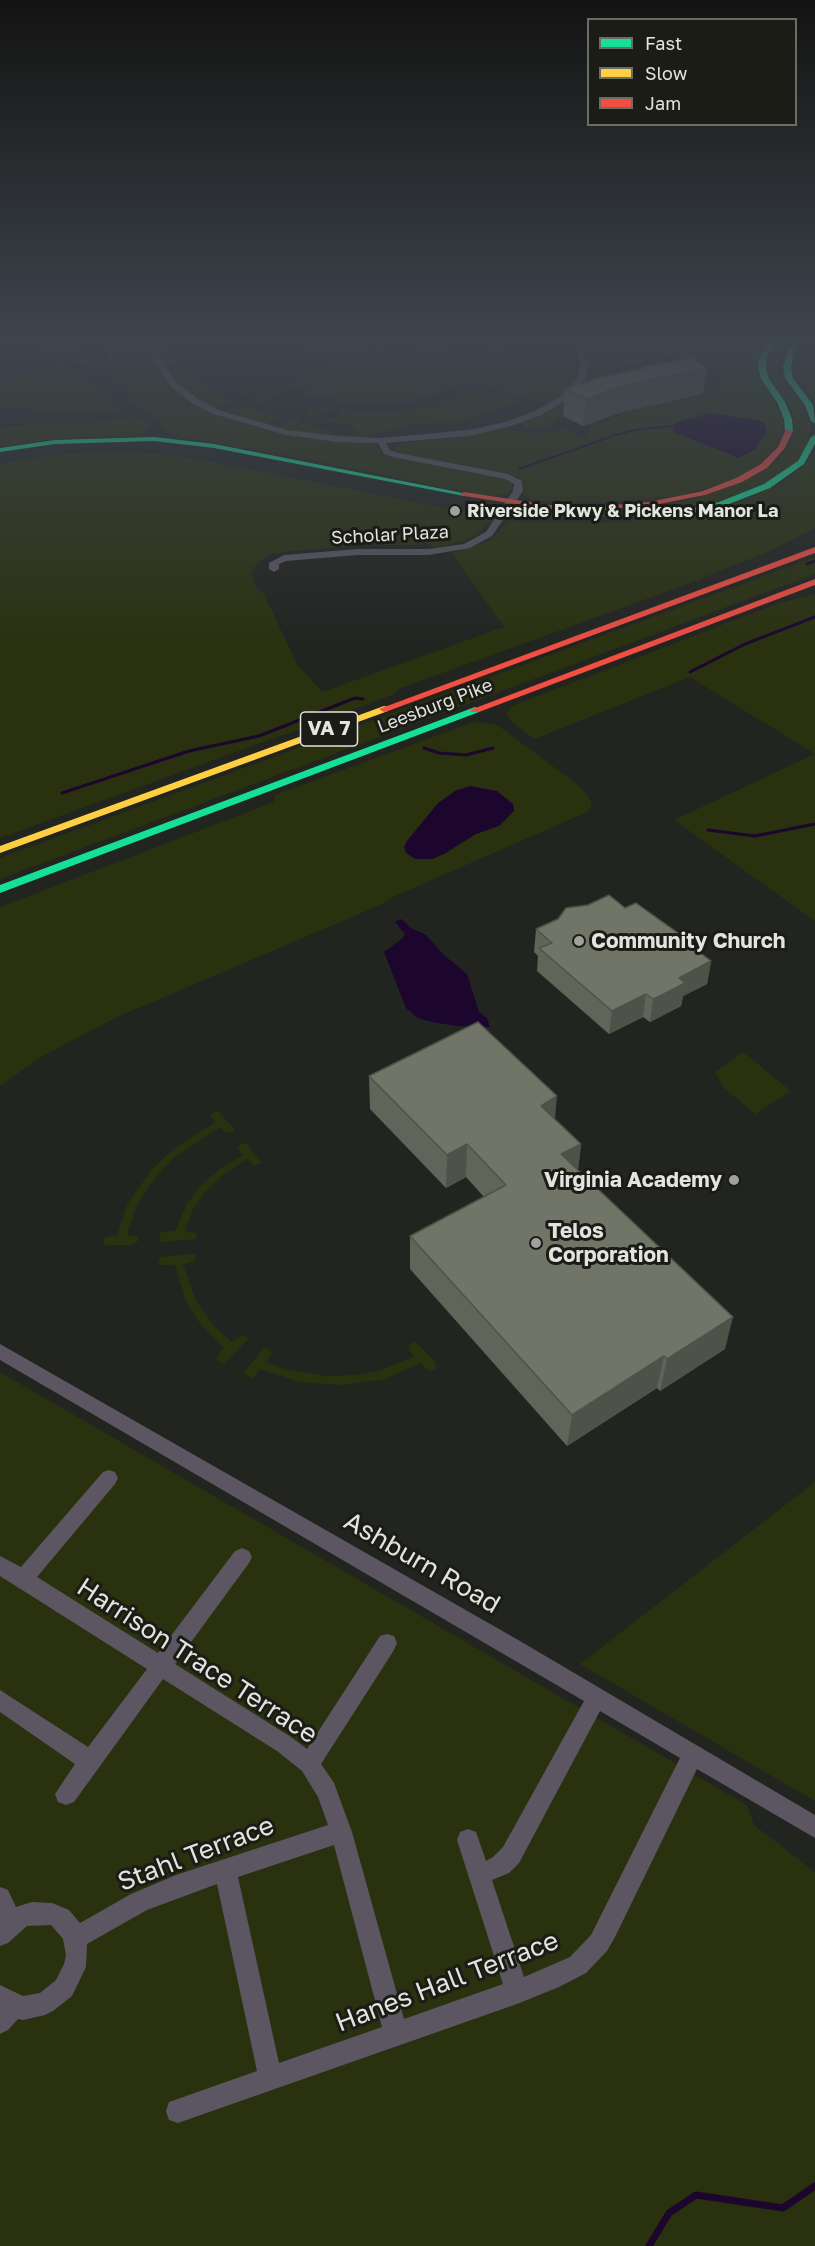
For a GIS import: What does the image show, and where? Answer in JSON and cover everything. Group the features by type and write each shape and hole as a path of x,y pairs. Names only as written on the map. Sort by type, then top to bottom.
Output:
{"main road":[{"path":"0,450 52,444"},
{"path":"190,444 512,503 580,508 649,504 705,493 751,474 772,460 784,444"},
{"path":"486,512 524,518 624,519 669,515 721,504 752,493 786,474 801,462 812,444"},
{"path":"0,462 78,450 164,451 222,460 466,509"},
{"name":"Leesburg Pike","path":"0,850 658,607 811,544"},
{"name":"Leesburg Pike","path":"0,889 815,582"},
{"path":"742,610 815,587"}],"street":[{"path":"383,444 387,452 396,455 512,478 520,487 512,503"},
{"name":"Scholar Plaza","path":"274,569 274,563 285,558 366,552 429,552 459,548 484,538 512,503"},
{"name":"Ashburn Road","path":"0,1351 151,1436 815,1827"},
{"path":"23,1580 109,1478"},
{"path":"66,1794 242,1557"},
{"name":"Harrison Trace Terrace","path":"0,1564 284,1744 309,1764 326,1791 341,1832 396,2034"},
{"path":"309,1764 387,1643"},
{"path":"479,1875 501,1865 512,1855 597,1697"},
{"path":"0,1700 91,1762"},
{"name":"Hanes Hall Terrace","path":"178,2110 517,1992 565,1973 578,1965 599,1943 693,1754"},
{"name":"Stahl Terrace","path":"76,1938 139,1902 225,1869 341,1832"},
{"path":"468,1840 517,1992"},
{"path":"225,1869 270,2078"},
{"path":"0,1898 6,1928 32,1913 52,1914 68,1925 76,1938 77,1955 75,1967 64,1988 55,1997 34,2007 4,2008"}],"green space":[{"path":"223,444 370,444 376,446 382,454 504,478 512,483 513,488 508,494 488,497"},
{"path":"778,444 758,465 736,478 705,489 678,496 606,502 531,500 523,494 524,483 517,477 403,454 393,449 396,445"},
{"path":"808,444 795,463 766,483 725,499 661,513 590,518 523,513 530,510 590,513 639,510 698,498 759,474 781,457 790,445"},
{"path":"88,452 134,452 192,458 491,517 492,522 488,523 476,536 436,548 425,543 408,546 370,544 293,551 269,555 258,562 251,572 255,586 264,594 297,664 322,692 504,627 452,553 489,541 508,521 605,523 662,519 699,513 734,504 779,484 803,467 815,452 815,528 768,552 685,585 398,689 395,694 0,838 0,464 38,457"},
{"path":"815,557 815,574 0,879 0,858"},
{"path":"815,594 815,754 690,677 534,739 512,722 507,715 511,707 517,704 779,603"},
{"path":"474,722 500,727 578,785 588,796 592,806 587,812 393,897 380,905 115,1018 41,1057 0,1086 0,907 274,802 275,795"},
{"path":"815,754 815,921 674,820"},
{"path":"743,1052 791,1091 755,1114 723,1087 715,1072"},
{"path":"214,1111 219,1112 235,1130 234,1132 226,1133 220,1127 172,1159 150,1184 136,1207 127,1235 137,1236 139,1239 137,1242 133,1245 105,1245 103,1240 106,1237 117,1235 128,1203 153,1168 176,1147 216,1122 210,1116"},
{"path":"242,1143 247,1144 262,1163 255,1166 247,1159 223,1175 207,1190 193,1209 185,1231 197,1233 196,1239 159,1241 161,1232 175,1231 186,1205 202,1184 220,1169 243,1155 237,1147"},
{"path":"196,1255 195,1261 183,1264 196,1301 215,1327 232,1342 242,1335 249,1338 224,1364 216,1359 224,1348 201,1325 186,1302 175,1265 159,1265 158,1260 161,1257"},
{"path":"415,1341 436,1363 436,1369 429,1371 420,1363 385,1379 341,1385 300,1382 260,1369 252,1379 243,1373 264,1348 267,1348 272,1352 266,1362 289,1370 326,1376 358,1375 379,1371 414,1357 408,1346"},
{"path":"0,1372 747,1805 754,1825 815,1872 815,2246 0,2246"},
{"path":"815,1482 815,1801 580,1664"}],"shaded area":[{"path":"703,444 759,444 755,449 739,458"},
{"path":"470,786 497,791 513,804 514,811 499,826 476,834 432,859 415,859 406,853 404,847 407,841 438,803 455,791"},
{"path":"401,919 411,928 426,935 445,956 467,974 479,1012 487,1018 490,1027 456,1026 432,1022 418,1018 406,1008 384,952 403,938 405,934 395,922"}],"building":[{"path":"609,895 625,908 636,903 678,933 676,934 711,961 679,978 685,983 660,996 653,999 646,994 612,1011 539,948 552,943 536,929 558,919 566,908 588,905"},
{"name":"Telos Corporation","path":"478,1022 557,1096 541,1106 581,1144 561,1154 733,1317 667,1359 664,1356 572,1415 410,1236 506,1185 467,1144 447,1155 369,1076"}],"waterway":[{"path":"519,469 591,444"},
{"path":"807,564 815,561"},
{"path":"690,672 745,644 815,617"},
{"path":"62,793 189,751 259,736 355,698 363,699"},
{"path":"424,748 439,753 466,755 493,748"},
{"path":"708,830 755,836 815,824"},
{"path":"649,2246 669,2213 696,2195 783,2208 815,2186"}],"traffic: fast":[{"path":"0,450 43,444"},
{"path":"195,444 464,494"},
{"path":"671,515 721,504 767,486 801,462 811,444"},
{"path":"0,889 475,710"}],"traffic: slow":[{"path":"0,850 384,709"}],"traffic: jam":[{"path":"464,494 549,507 601,508 649,504 705,493 739,480 764,466 783,444"},
{"path":"384,709 815,550"},
{"path":"475,710 815,582"}],"place":[{"name":"Riverside Pkwy & Pickens Manor La","path":"455,511"},
{"name":"Community Church","path":"579,941"},
{"name":"Virginia Academy","path":"734,1180"},
{"name":"Telos Corporation","path":"536,1243"}]}
